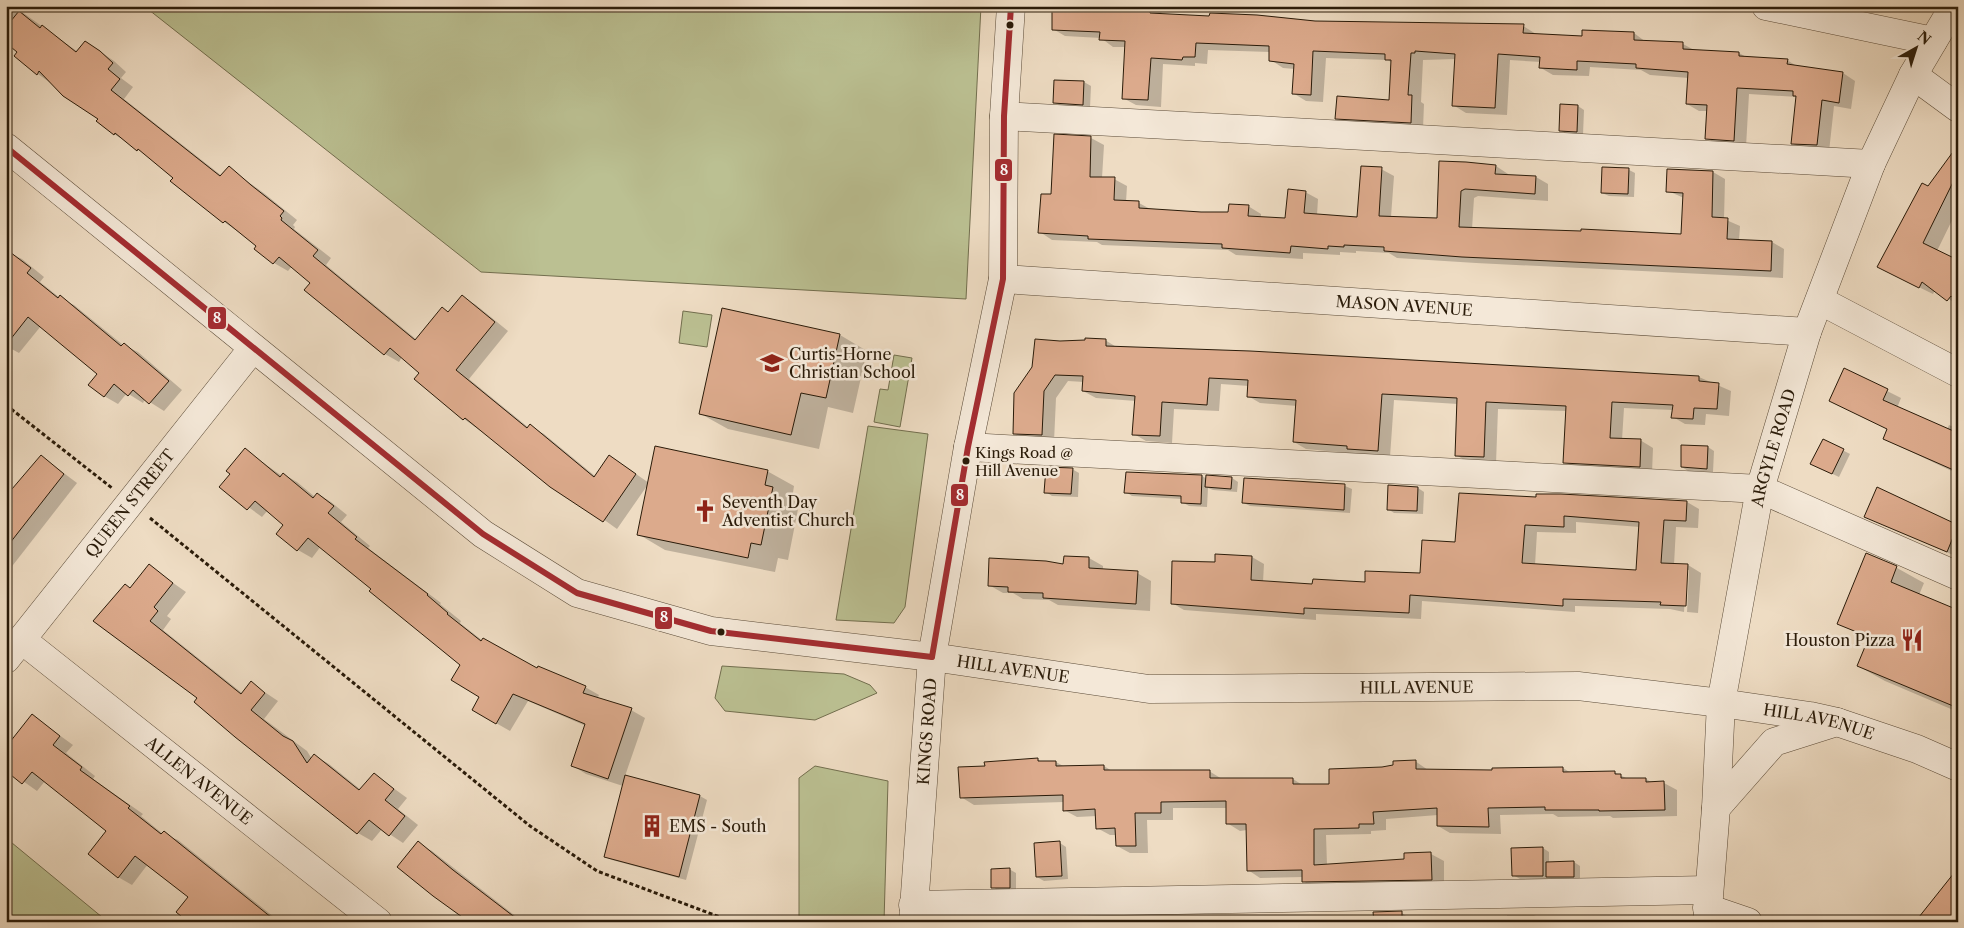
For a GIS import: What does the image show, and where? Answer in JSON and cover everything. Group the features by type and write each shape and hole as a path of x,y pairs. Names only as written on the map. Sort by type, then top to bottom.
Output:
{"street":[{"name":"KINGS ROAD","path":"913,913 932,657 968,447 1003,279 1004,116 1011,6"},
{"path":"1766,6 1932,41"},
{"name":"ARGYLE ROAD","path":"1707,907 1716,808 1721,703 1760,489 1807,332 1871,164 1913,75 1954,6"},
{"path":"1913,75 1958,108"},
{"path":"1004,116 1871,164"},
{"name":"HILL AVENUE","path":"6,147 483,534 577,593 711,631 932,657 1149,689 1578,686 1721,703 1810,716 1837,722 1918,749 1958,767"},
{"name":"MASON AVENUE","path":"1003,279 1807,332"},
{"path":"1820,301 1958,373"},
{"name":"QUEEN STREET","path":"14,649 253,348"},
{"path":"968,447 1760,489 1958,576"},
{"name":"ALLEN AVENUE","path":"14,649 378,922"},
{"path":"1716,808 1774,742 1837,722"},
{"path":"913,913 1707,907 1748,922"}],"path":[{"path":"6,405 130,502 530,826 597,871 733,922"},
{"path":"6,918 11,922"}],"green space":[{"path":"144,6 981,6 966,299 481,272"},
{"path":"683,311 712,315 707,347 679,343"},
{"path":"894,355 912,358 900,427 874,422 880,389 888,390"},
{"path":"868,426 928,434 905,607 894,623 836,620"},
{"path":"722,666 844,674 870,685 877,693 815,720 725,711 715,698"},
{"path":"815,766 888,781 884,922 801,922 799,918 799,778"},
{"path":"6,838 108,922 6,922"}],"building":[{"path":"1052,6 1150,6 1150,13 1209,16 1210,13 1257,15 1315,21 1524,24 1523,33 1582,36 1582,30 1634,32 1634,40 1683,42 1683,49 1739,52 1739,56 1788,59 1787,64 1843,72 1839,103 1822,100 1817,145 1791,144 1796,96 1793,96 1793,91 1737,88 1734,141 1705,139 1707,105 1686,104 1688,72 1636,68 1636,64 1577,61 1577,70 1539,68 1540,57 1498,54 1495,108 1452,106 1455,54 1415,51 1415,53 1411,53 1408,95 1412,95 1411,123 1335,119 1337,96 1389,100 1391,60 1385,60 1385,54 1313,51 1311,95 1292,94 1294,64 1269,61 1269,46 1196,43 1195,57 1183,57 1182,60 1151,58 1148,100 1122,99 1125,41 1099,40 1100,32 1052,30"},
{"path":"19,11 40,28 42,25 76,52 85,41 100,51 113,63 108,69 120,79 111,90 220,176 229,166 284,211 280,216 281,220 318,250 313,256 415,340 442,307 448,312 462,295 495,322 456,370 527,428 530,424 594,477 609,455 636,474 603,522 550,487 465,418 463,420 414,379 419,373 390,348 384,355 304,290 310,283 279,257 273,264 254,249 256,246 225,221 223,223 170,181 173,178 138,149 137,151 115,133 114,135 96,121 98,119 63,96 39,71 37,75 14,56 17,52 6,43 6,27"},
{"path":"1054,80 1084,81 1083,105 1053,103"},
{"path":"1560,104 1578,105 1577,132 1559,131"},
{"path":"1054,134 1091,136 1090,177 1115,177 1114,200 1139,201 1139,208 1201,212 1228,212 1229,204 1249,205 1248,216 1285,218 1288,189 1306,191 1304,213 1357,217 1361,166 1382,167 1379,216 1437,218 1439,161 1466,162 1496,165 1495,174 1536,176 1535,194 1465,189 1461,191 1459,227 1581,231 1581,229 1681,234 1683,193 1666,192 1667,169 1713,171 1712,217 1728,218 1727,239 1772,241 1771,271 1462,257 1384,251 1384,247 1344,245 1344,247 1328,246 1328,249 1291,246 1290,253 1222,248 1222,244 1088,239 1088,236 1038,233 1041,194 1051,194"},
{"path":"1958,145 1958,172 1923,243 1958,260 1958,302 1951,296 1947,301 1922,282 1919,288 1877,267 1922,183 1928,186"},
{"path":"1602,167 1629,168 1628,194 1601,193"},
{"path":"6,249 31,268 27,273 58,298 60,295 121,346 124,343 169,381 149,404 133,390 128,396 114,384 104,397 88,385 97,374 28,317 6,345"},
{"name":"Curtis-Horne Christian School","path":"722,308 840,334 826,398 801,393 791,435 699,414"},
{"path":"1085,338 1106,339 1106,346 1250,351 1699,376 1699,381 1719,383 1717,409 1694,408 1693,419 1671,418 1673,405 1612,402 1610,438 1641,439 1640,467 1563,463 1566,406 1486,402 1484,457 1455,456 1457,398 1382,394 1378,451 1347,449 1347,446 1293,442 1296,400 1247,397 1248,380 1209,378 1207,405 1162,402 1160,436 1132,435 1135,396 1082,391 1083,376 1055,375 1044,391 1042,435 1013,434 1014,393 1032,367 1035,339 1060,341 1085,340"},
{"path":"1844,368 1888,389 1883,400 1958,433 1958,472 1883,439 1887,429 1829,401"},
{"path":"1823,439 1844,449 1832,474 1810,464"},
{"path":"1681,445 1708,446 1707,469 1681,467"},
{"name":"Seventh Day Adventist Church","path":"655,446 768,470 765,485 773,487 761,545 751,543 748,558 637,535"},
{"path":"245,448 280,477 283,473 313,498 317,493 334,506 328,513 357,537 355,539 428,594 447,614 481,641 483,638 537,668 538,666 586,686 583,693 632,708 608,779 571,766 585,724 513,694 496,724 472,710 479,697 451,680 460,665 369,591 371,589 308,538 297,551 276,534 283,525 255,501 247,510 219,487 230,474 226,471"},
{"path":"41,455 64,474 6,548 6,496"},
{"path":"1046,467 1073,468 1071,494 1044,493"},
{"path":"1126,472 1202,475 1201,504 1181,503 1181,496 1124,493"},
{"path":"1206,475 1232,477 1231,489 1205,487"},
{"path":"1244,478 1345,484 1344,510 1242,503"},
{"path":"1388,485 1418,487 1417,511 1387,510"},
{"path":"1877,487 1958,525 1947,552 1864,517"},
{"path":"1459,493 1536,497 1536,494 1561,494 1687,501 1686,521 1664,520 1661,563 1688,564 1686,606 1660,605 1661,602 1563,599 1563,606 1410,595 1409,613 1304,608 1304,614 1171,604 1172,561 1215,562 1215,554 1252,556 1251,580 1312,584 1313,579 1365,582 1365,571 1420,573 1422,540 1455,542","holes":["1564,516 1639,522 1636,570 1522,563 1525,525 1564,527"]},
{"path":"1866,553 1897,566 1891,582 1958,610 1958,708 1857,666 1869,637 1837,624"},
{"path":"1064,556 1089,557 1089,568 1138,571 1136,604 1043,598 1043,593 1008,592 1008,587 988,586 989,558 1046,561 1063,564"},
{"path":"149,564 173,583 154,607 158,611 150,621 241,694 251,681 265,693 251,710 283,736 293,741 307,763 314,754 359,790 374,773 394,789 385,800 405,816 389,836 369,820 357,834 235,737 194,702 197,698 93,621 125,584 130,588"},
{"path":"32,714 60,736 53,745 82,767 80,770 130,806 128,808 161,834 164,831 277,922 188,922 176,912 188,897 135,856 118,878 88,854 106,831 32,772 22,784 6,771 6,747"},
{"path":"1038,758 1038,761 1056,761 1056,766 1104,765 1104,770 1210,770 1210,778 1293,778 1293,784 1329,784 1329,769 1382,767 1393,765 1393,761 1416,760 1416,769 1492,770 1492,768 1563,767 1563,772 1615,771 1615,774 1621,774 1621,778 1646,778 1646,782 1664,781 1665,810 1599,811 1545,810 1545,807 1488,808 1489,827 1437,826 1437,808 1373,812 1374,824 1359,824 1359,828 1314,829 1314,865 1404,859 1404,853 1431,852 1432,880 1302,882 1302,870 1247,871 1246,824 1226,824 1226,801 1161,802 1161,813 1135,813 1136,846 1116,846 1115,828 1096,829 1095,809 1063,811 1063,795 960,798 958,767 985,766 984,762"},
{"name":"EMS - South","path":"625,775 700,795 679,877 604,857"},
{"path":"418,841 521,922 469,922 433,896 397,867"},
{"path":"1060,841 1062,876 1036,877 1034,843"},
{"path":"1543,847 1543,876 1512,876 1511,848"},
{"path":"1574,861 1574,877 1546,877 1546,862"},
{"path":"1010,868 1010,888 991,888 991,869"},
{"path":"1958,868 1958,922 1915,922"},
{"path":"1402,911 1402,922 1374,922 1373,912"}],"transit line":[{"name":"8","path":"932,657 968,447 1003,279 1004,116 1011,6"},
{"name":"8","path":"6,147 483,534 577,593 711,631 932,657"}],"place":[{"name":"Curtis-Horne Christian School","path":"772,363"},
{"name":"Kings Road @ Hill Avenue","path":"966,461"},
{"name":"Seventh Day Adventist Church","path":"705,511"},
{"name":"Houston Pizza","path":"1912,640"},
{"name":"EMS - South","path":"652,826"}]}
